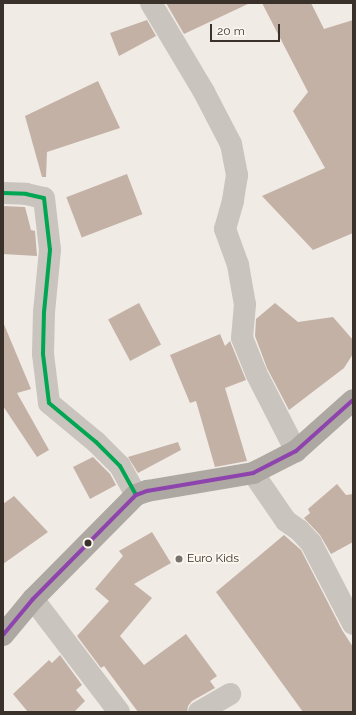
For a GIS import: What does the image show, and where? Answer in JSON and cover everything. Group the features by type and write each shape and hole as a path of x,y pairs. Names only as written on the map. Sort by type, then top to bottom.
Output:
{"main road":[{"path":"3,635 33,598 136,495 147,491 253,473 296,451 353,400"}],"street":[{"path":"151,3 204,92 231,144 237,175 233,201 225,229 238,265 246,304 242,338 256,372 296,451"},
{"path":"3,193 26,194 44,198 50,250 44,312 43,354 49,403 96,442 120,466 136,495"},
{"path":"253,473 286,521 299,530 311,543 353,624"},
{"path":"33,598 119,712"},
{"path":"199,712 230,694"}],"building":[{"path":"166,3 250,3 184,34"},
{"path":"262,3 311,3 324,29 353,20 353,233 313,250 262,196 325,168 293,111 308,92"},
{"path":"147,20 156,36 119,56 110,33"},
{"path":"98,81 120,128 47,152 46,177 42,177 25,116"},
{"path":"127,174 142,214 82,237 66,197"},
{"path":"3,206 25,207 31,230 35,231 37,256 3,254"},
{"path":"139,303 161,344 130,361 108,319"},
{"path":"275,303 298,322 333,317 353,340 353,354 344,368 289,410 267,368 255,336 256,319"},
{"path":"3,322 31,389 17,393 49,450 37,457 3,406"},
{"path":"220,334 225,346 230,341 246,380 225,388 247,461 215,467 196,401 190,403 170,355"},
{"path":"178,442 181,450 138,473 128,457"},
{"path":"93,457 110,474 116,485 90,499 73,467"},
{"path":"337,484 346,495 353,494 353,542 331,554 320,535 304,518 310,513 308,509"},
{"path":"14,496 48,532 3,564 3,504"},
{"path":"152,532 171,563 134,584 152,598 120,636 144,665 186,634 217,676 210,681 215,688 192,701 188,706 187,712 138,712 104,666 101,668 77,636 109,601 95,589 123,556 119,551"},
{"path":"284,535 301,550 342,630 353,647 353,712 303,712 216,592"},
{"path":"60,655 82,685 76,690 85,701 74,712 28,712 13,694 49,660 52,663"}],"transit line":[{"path":"3,193 26,194 44,198 50,250 44,312 43,354 49,403 96,442 120,466 136,495"},
{"path":"3,635 33,599 136,495 147,491 253,473 296,451 353,400"}],"place":[{"name":"Euro Kids","path":"179,559"}]}
